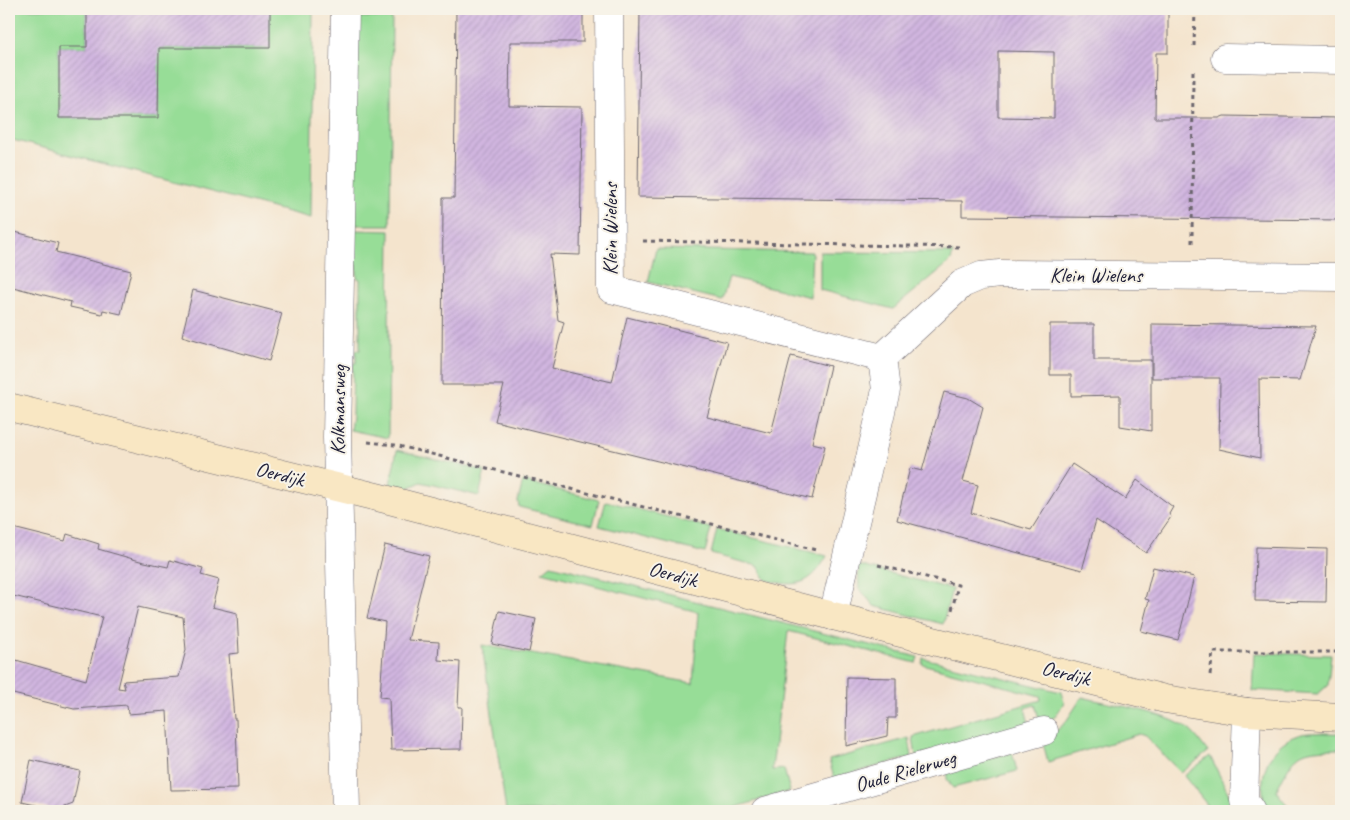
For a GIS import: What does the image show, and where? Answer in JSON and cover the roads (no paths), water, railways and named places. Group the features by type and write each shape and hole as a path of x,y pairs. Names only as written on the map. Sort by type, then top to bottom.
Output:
{"street":[{"name":"Kolkmansweg","path":"345,9 338,488 346,811"},
{"name":"Klein Wielens","path":"609,9 611,288 882,358 962,284 981,276 1341,277"},
{"path":"1225,58 1341,60"},
{"path":"833,616 886,390 882,358"},
{"name":"Oerdijk","path":"9,406 1165,699 1247,712 1341,717"},
{"path":"1247,712 1244,801 1251,811"},
{"name":"Oude Rielerweg","path":"766,811 1044,731"}]}
